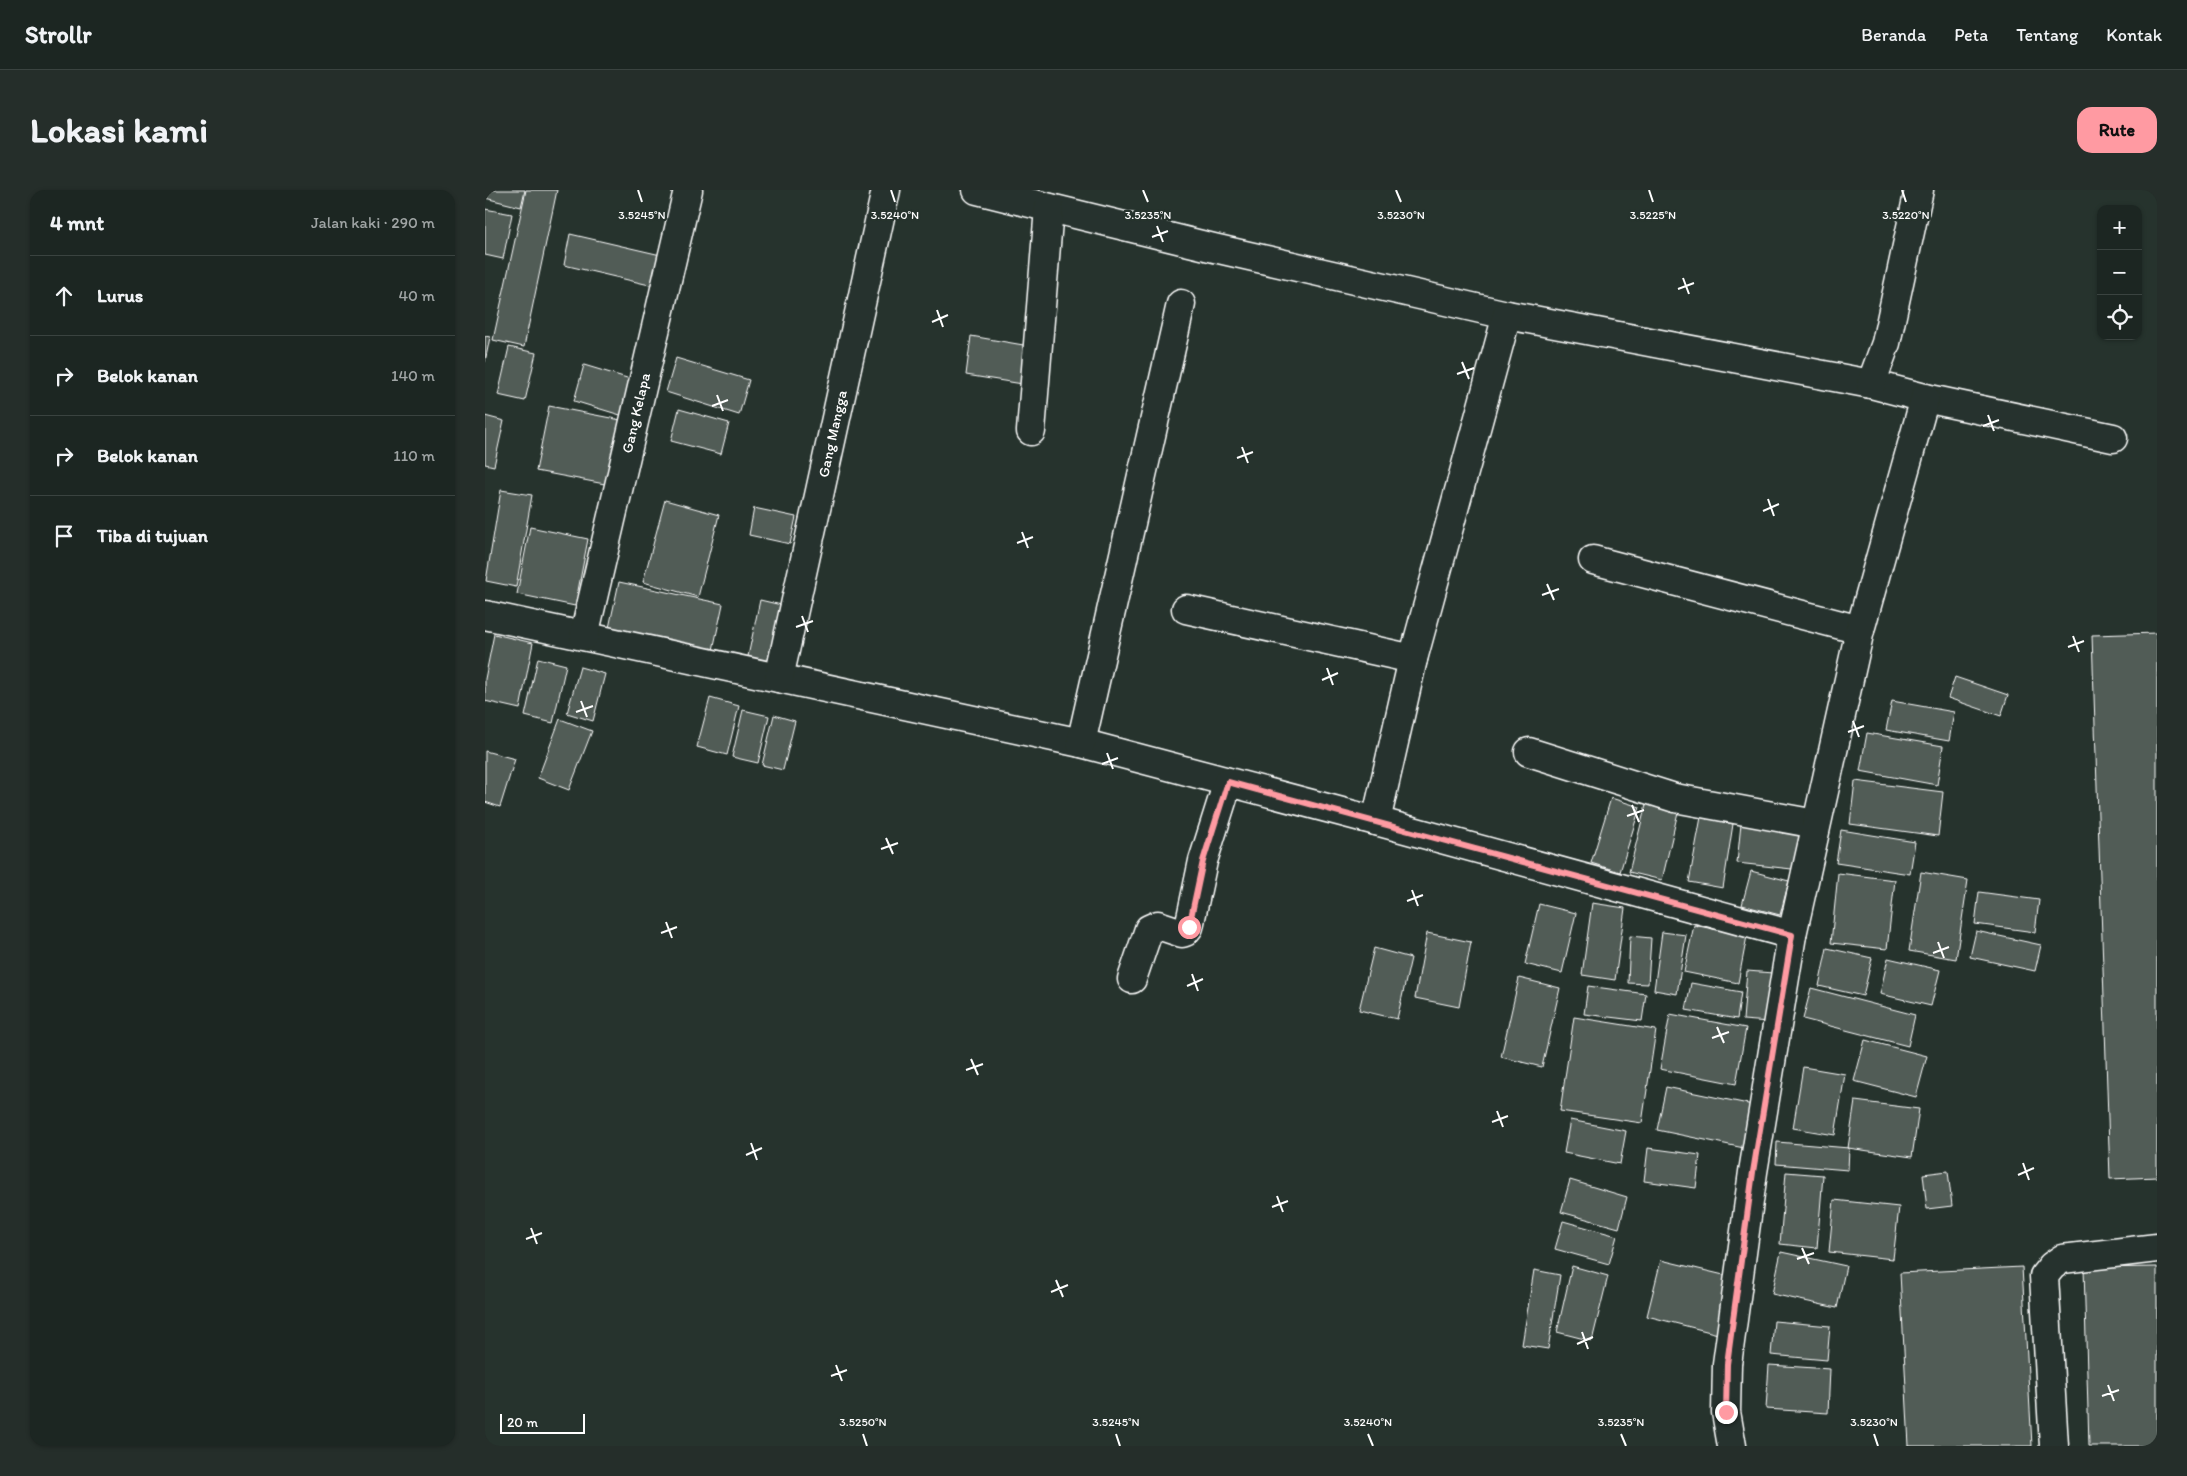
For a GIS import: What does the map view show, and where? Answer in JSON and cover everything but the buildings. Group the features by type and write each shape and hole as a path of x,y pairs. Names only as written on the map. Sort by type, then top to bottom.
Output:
{"street":[{"name":"Gang Kelapa","path":"584,636 688,190"},
{"name":"Gang Mangga","path":"779,678 886,190"},
{"path":"977,190 1507,315 1871,384 1925,398 2113,438"},
{"path":"1871,384 1886,343 1919,190"},
{"path":"1031,431 1049,208"},
{"path":"1081,743 1181,304"},
{"path":"1377,821 1413,659 1507,315"},
{"path":"1732,1446 1726,1412 1727,1364 1753,1172 1792,935 1860,630 1925,398"},
{"path":"1593,560 1860,630"},
{"path":"1185,609 1413,659"},
{"path":"485,615 1081,743 1377,821 1792,935"},
{"path":"1529,752 1675,798 1817,824"},
{"path":"1132,979 1149,929 1158,925 1182,933 1189,927 1203,861 1228,782"},
{"path":"2054,1446 2044,1276 2052,1266 2062,1259 2157,1248"}],"route":[{"path":"1189,927 1203,861 1228,782 1792,935 1753,1172 1727,1364 1726,1412"}]}
